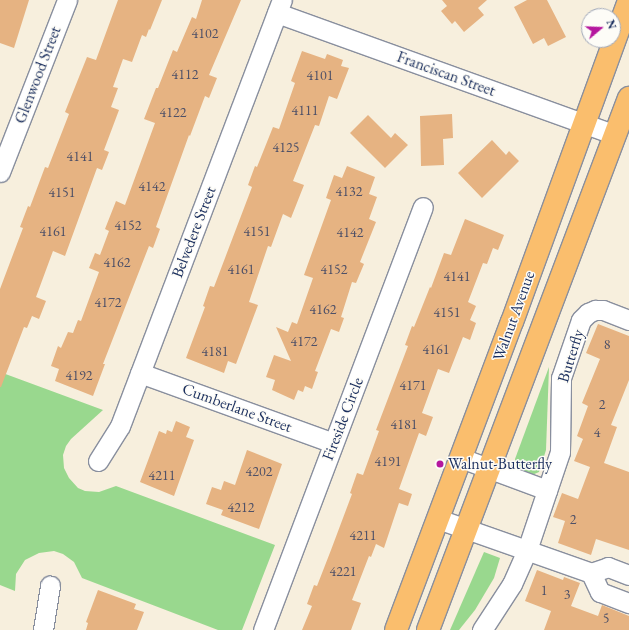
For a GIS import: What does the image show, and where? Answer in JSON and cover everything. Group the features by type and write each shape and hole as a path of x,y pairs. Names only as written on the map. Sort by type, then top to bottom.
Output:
{"main road":[{"name":"Walnut Avenue","path":"396,630 512,322 629,0"},
{"name":"Walnut Avenue","path":"428,630 629,98"}],"street":[{"name":"Glenwood Street","path":"0,172 67,0"},
{"name":"Franciscan Street","path":"280,6 583,124 615,135"},
{"name":"Belvedere Street","path":"98,460 120,426 280,6"},
{"name":"Fireside Circle","path":"263,630 423,207"},
{"name":"Butterfly","path":"482,630 512,584 527,550 560,452 561,378 581,320 588,313 594,310 603,310 629,320"},
{"name":"Cumberlane Street","path":"140,373 333,444"},
{"path":"461,458 547,490"},
{"path":"438,519 591,573 608,566 629,575"},
{"path":"591,573 600,592 629,603"},
{"path":"43,630 50,586"}],"green space":[{"path":"549,367 546,450 539,472 532,475 516,467 515,459"},
{"path":"0,372 103,410 71,439 66,446 63,455 64,468 69,478 78,488 85,491 99,492 116,486 275,545 242,630 218,630 82,578 74,562 63,554 54,551 39,553 25,560 16,574 15,591 0,585"},
{"path":"484,552 500,558 494,578 475,610 459,630 450,630"}],"building":[{"path":"0,0 29,0 14,48 0,43"},
{"path":"118,0 162,0 146,37 142,35 132,62 123,59 113,87 118,88 111,107 119,110 104,150 109,152 102,170 97,168 65,256 53,251 36,297 46,301 39,319 32,316 27,328 24,327 0,387 0,289 23,228 20,227 28,206 30,207 45,167 48,168 69,114 65,112 87,57 96,60"},
{"path":"202,0 241,0 209,75 217,78 209,98 205,96 190,136 189,135 156,227 160,229 153,248 149,246 103,364 105,364 93,396 55,381 59,369 51,366 58,346 61,348 68,332 73,333 78,320 81,321 99,272 89,268 95,253 100,255 109,231 105,229 116,201 125,205 155,123 144,119 173,50 177,52 192,17 196,19"},
{"path":"442,0 487,0 478,8 484,15 464,32 455,21 452,24 441,11 447,6"},
{"path":"527,0 547,0 566,37 548,46 544,38 533,44 514,7"},
{"path":"302,51 325,59 327,54 343,60 341,66 349,68 337,99 329,96 319,126 315,125 293,181 304,185 291,218 283,214 271,247 268,246 249,302 258,305 236,364 228,361 224,373 186,358 205,307 203,306 210,286 214,287 252,187 248,185 255,166 257,167 273,127 279,129 295,83 291,81"},
{"path":"452,114 453,138 443,139 444,165 421,166 420,116"},
{"path":"368,115 391,138 395,133 408,145 385,168 350,133"},
{"path":"492,140 506,155 509,151 519,161 482,198 458,173"},
{"path":"347,166 375,177 369,194 377,197 369,219 376,222 360,262 364,264 356,283 352,282 341,317 344,318 339,332 331,329 315,371 318,372 312,389 305,386 303,392 298,390 294,400 272,390 275,380 266,377 274,355 291,361 276,327 288,332 292,322 297,324 313,278 304,275 331,200 326,198 334,175 342,178"},
{"path":"465,219 504,235 498,250 493,248 487,264 483,263 468,302 476,306 470,320 476,323 470,340 463,337 449,373 438,369 422,413 433,417 426,436 419,433 399,489 412,494 408,506 399,503 384,548 376,544 371,557 369,556 352,600 361,603 351,630 302,630 312,606 307,604 314,585 317,586 331,550 352,494 350,493 357,473 363,475 379,431 376,430 408,346 405,345 412,326 414,327 444,253 451,255"},
{"path":"598,324 629,336 629,380 611,425 617,427 604,463 629,472 629,550 596,539 591,555 558,543 565,521 553,517 562,493 578,499 590,467 574,461 583,439 577,436 588,406 582,403 600,359 586,353"},
{"path":"176,421 190,427 186,437 194,440 174,496 140,482 159,431 166,434 167,430 172,432"},
{"path":"247,450 282,464 259,529 221,515 223,510 206,504 212,487 221,490 224,481 235,485"},
{"path":"537,570 563,580 564,577 580,583 571,606 598,616 602,605 629,616 629,630 544,630 551,611 525,601"},
{"path":"98,590 136,604 134,609 144,612 137,630 86,630 88,623 86,622"}],"place":[{"name":"Walnut-Butterfly","path":"440,464"}]}
